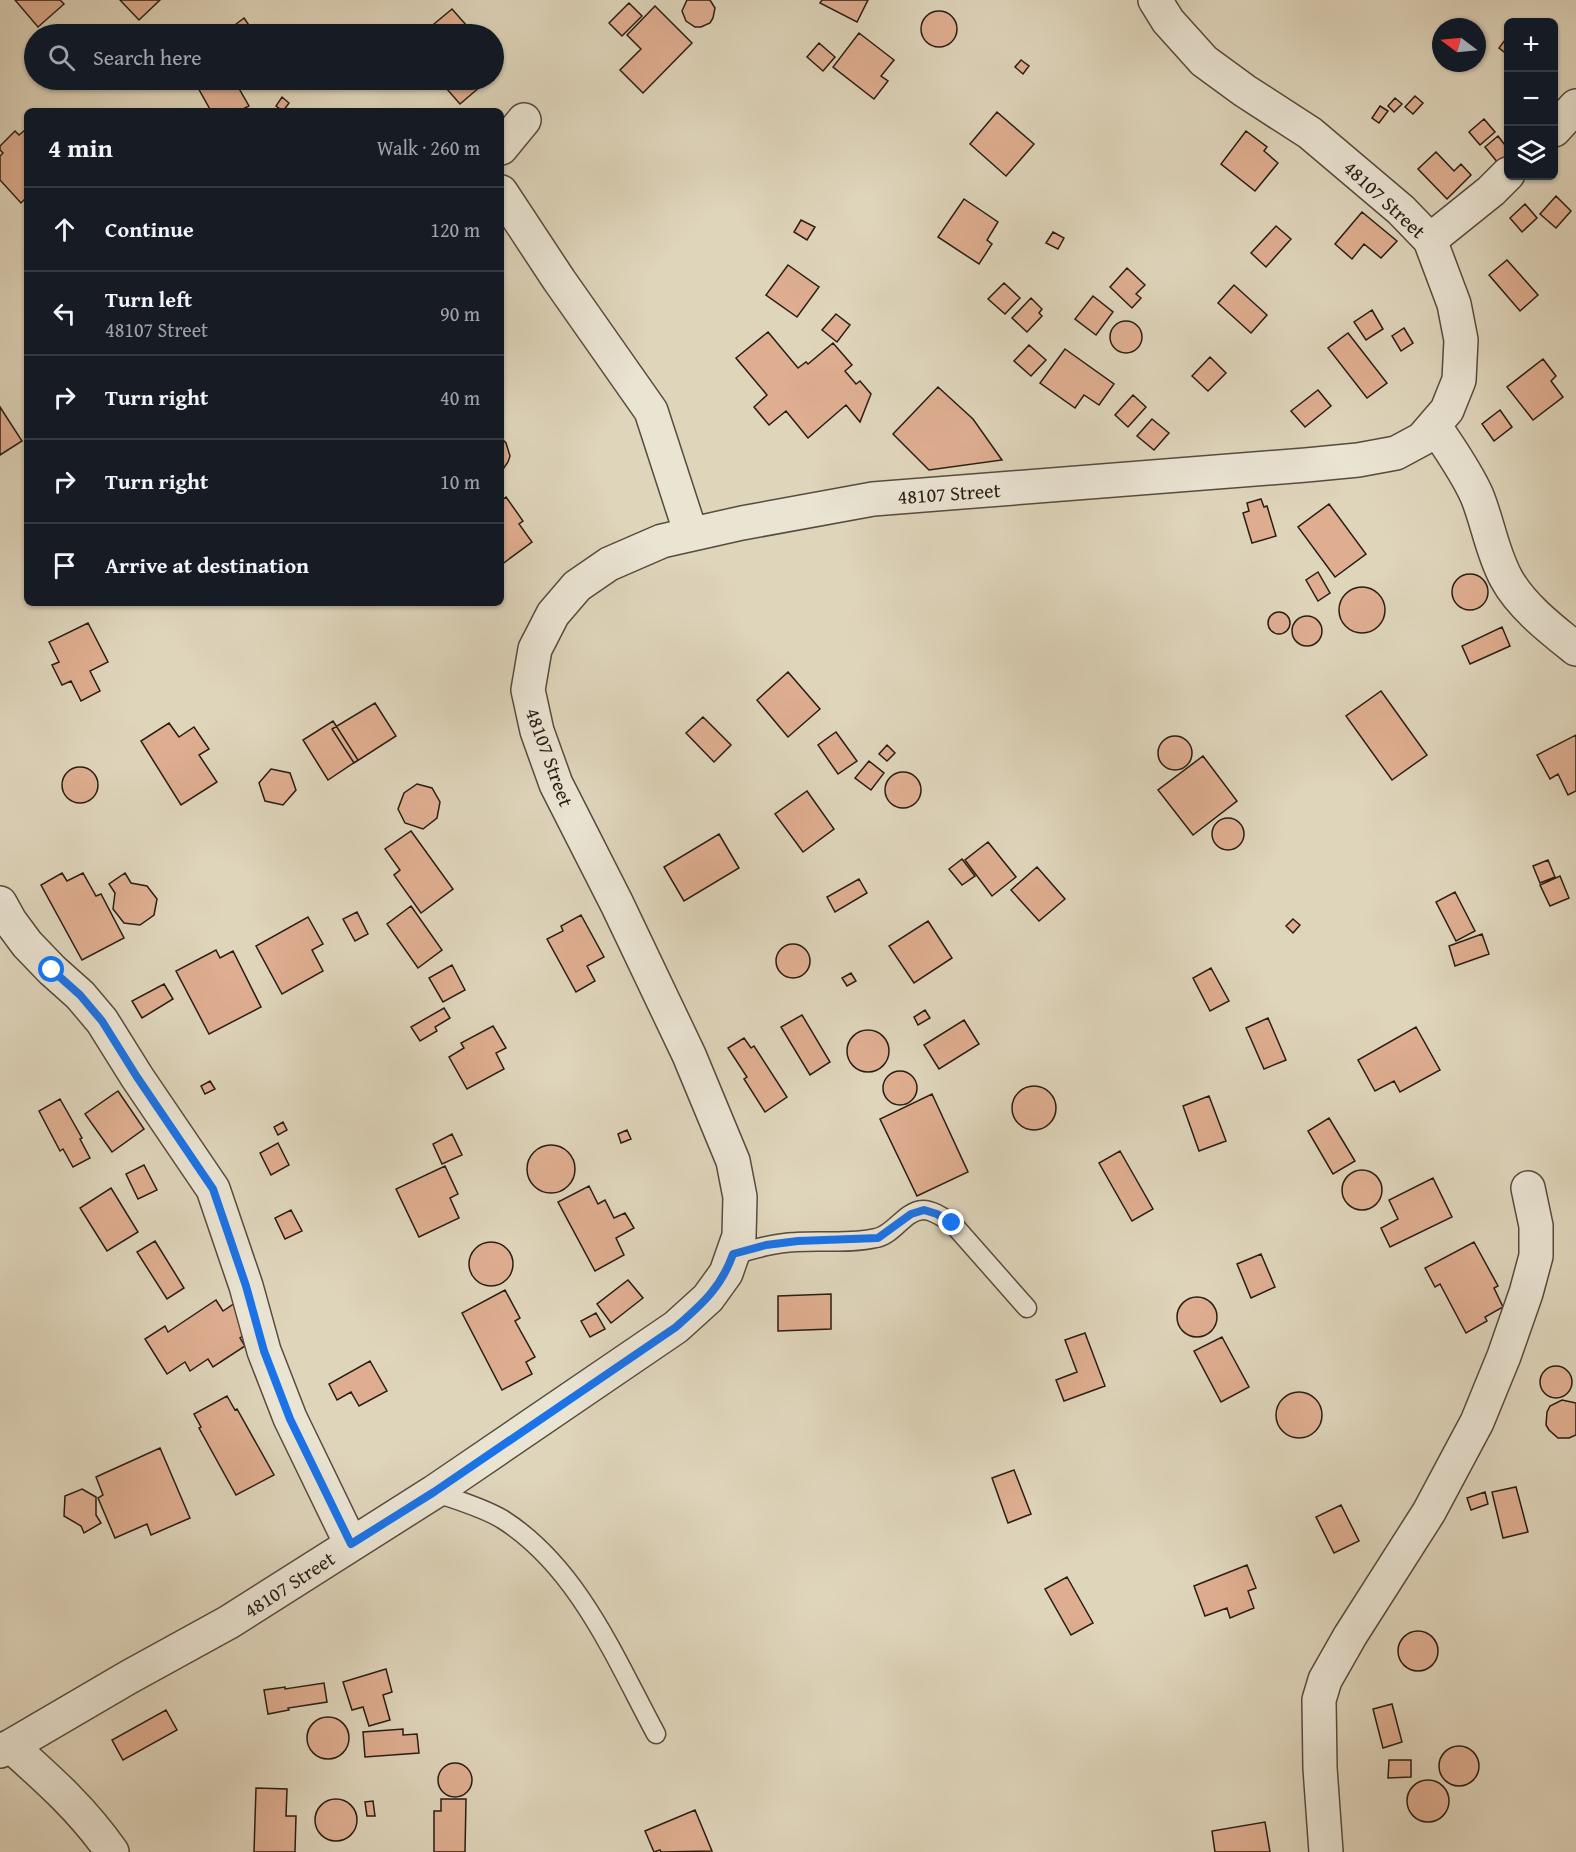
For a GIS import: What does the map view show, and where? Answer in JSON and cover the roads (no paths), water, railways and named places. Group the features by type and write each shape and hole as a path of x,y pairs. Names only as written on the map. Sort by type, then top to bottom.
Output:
{"street":[{"name":"48107 Street","path":"6,1748 229,1622 434,1492 676,1327 708,1298 726,1273 739,1236 740,1197 733,1161 689,1055 617,904 556,784 537,731 528,690 535,649 553,614 577,586 609,564 662,541 873,499 1358,460 1396,453 1422,439 1448,410 1459,380 1461,340 1454,304 1430,240 1401,210 1310,133 1204,61 1168,21 1155,0"},
{"path":"1558,126 1576,106"},
{"path":"504,144 524,120"},
{"path":"1430,240 1504,179"},
{"path":"504,197 559,280 651,411 691,534"},
{"path":"1434,425 1477,496 1492,548 1506,579 1521,600 1576,649"},
{"path":"0,903 27,944 80,995 102,1021 213,1189 246,1286 264,1351 290,1419 351,1544"},
{"path":"1326,1852 1319,1748 1319,1700 1325,1680 1350,1636 1429,1512 1477,1422 1504,1356 1536,1256 1536,1226 1528,1188"},
{"path":"6,1748 86,1817 112,1852"}],"lane":[{"path":"733,1254 766,1245 798,1241 878,1238 911,1214 924,1210 937,1214 952,1223 1027,1308"},
{"path":"434,1492 500,1518 530,1538 579,1596 606,1639 656,1734"}]}
